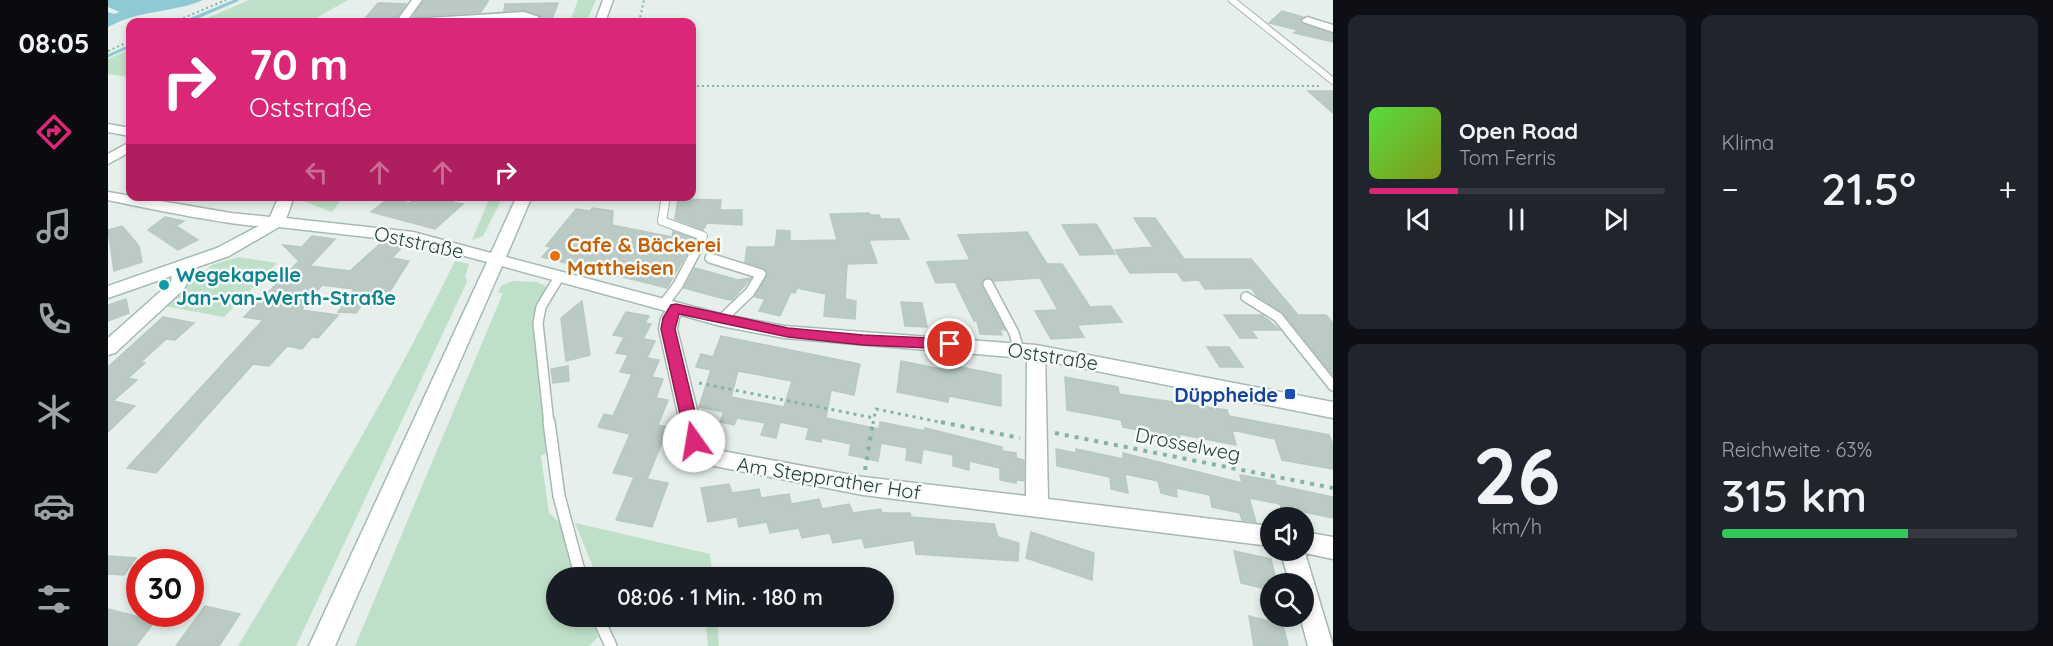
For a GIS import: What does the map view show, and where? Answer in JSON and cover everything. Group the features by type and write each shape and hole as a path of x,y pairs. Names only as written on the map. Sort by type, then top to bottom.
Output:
{"street":[{"path":"404,18 417,0"},
{"path":"601,18 608,0"},
{"path":"476,18 524,15 534,17"},
{"path":"1307,20 1333,29"},
{"path":"108,128 126,131"},
{"path":"108,160 126,149"},
{"name":"Oststraße","path":"108,196 126,199"},
{"name":"Oststraße","path":"136,201 231,218 390,233 721,320 825,337 1028,351 1333,410"},
{"path":"108,292 181,268 236,245 276,222 285,201"},
{"path":"322,646 523,201"},
{"path":"108,348 177,286 181,280 181,268"},
{"name":"Am Stepprather Hof","path":"670,307 668,329 694,441 707,454 727,463 863,486 1260,535"},
{"path":"1028,351 1037,435 1037,506"},
{"path":"1314,544 1333,548"},
{"path":"1314,623 1321,646"}],"lane":[{"path":"1232,0 1333,81"},
{"path":"665,201 662,221 703,236 678,285 670,307"},
{"path":"710,258 761,274 750,292 721,320"},
{"path":"559,277 541,307 538,323 541,369 559,496 578,567"},
{"path":"988,284 1014,333 1028,351"},
{"path":"1246,297 1278,317 1333,386"},
{"path":"602,627 611,646"}],"path":[{"path":"183,18 226,0"},
{"path":"640,18 644,0"},
{"path":"108,51 126,43"},
{"path":"696,86 1333,86"},
{"name":"Drosselweg","path":"680,379 874,418 876,409 1037,435 1333,488"},
{"path":"863,486 874,418"}],"green space":[{"path":"249,0 348,0 316,18 208,18"},
{"path":"578,0 596,0 588,18 571,18"},
{"path":"126,51 126,76 108,74 108,59"},
{"path":"306,201 340,201 332,212"},
{"path":"488,201 501,201 483,236 472,240"},
{"path":"238,257 277,263 224,317 164,306 212,265"},
{"path":"455,261 469,264 465,277 467,282 296,646 238,646 378,408"},
{"path":"513,281 537,282 547,287 534,313 549,452 541,456 549,513 560,523 575,567 546,567 546,627 594,627 598,637 589,646 355,646 503,293 498,293 501,286"},
{"path":"575,523 710,554 712,567 593,567"},
{"path":"706,627 718,627 719,646 708,646"}],"water":[{"path":"108,0 203,0 178,8 126,18 108,27 108,12 114,14 120,12 108,7"}],"building":[{"path":"424,0 488,1 481,12 413,17"},
{"path":"378,3 406,4 397,18 365,18"},
{"path":"558,3 552,18 541,18 525,10 504,11 505,4"},
{"path":"1282,11 1303,17 1300,19 1302,24 1333,34 1333,42 1294,33 1298,30 1269,23"},
{"path":"1308,91 1333,91 1333,113"},
{"path":"721,200 720,210 742,210 742,225 707,223 703,230 675,219 678,201"},
{"path":"385,201 409,203 453,201 463,204 435,229 371,212"},
{"path":"592,208 613,211 612,225 672,237 673,231 695,239 667,288 542,257 551,247 546,246 576,209 591,211"},
{"path":"830,214 879,215 881,219 899,219 909,239 869,240 877,263 847,264 845,299 856,301 855,319 824,316 826,294 797,288 795,293 791,292 780,316 759,311 765,299 755,297 768,273 764,268 745,262 747,247 775,247 777,230 790,231 790,241 837,240"},
{"path":"165,217 184,221 176,226 198,240 178,250 148,230"},
{"path":"1134,218 1155,218 1184,259 1251,259 1298,315 1326,315 1333,323 1333,375 1283,313 1257,296 1251,288 1205,289 1199,280 1183,281 1177,272 1130,273 1115,250 1153,247"},
{"path":"1096,224 1115,254 1080,255 1062,225"},
{"path":"122,226 139,246 142,262 114,271 108,230"},
{"path":"1027,232 1047,264 1062,264 1090,307 1111,306 1122,322 1077,325 1084,337 1051,339 1035,311 1058,310 1040,278 994,281 988,277 982,281 982,287 1005,330 1000,329 1002,335 980,334 977,321 974,321 955,282 936,283 927,262 970,260 958,235"},
{"path":"312,236 335,239 310,266 350,271 382,242 403,246 392,258 409,261 380,307 361,306 356,313 338,312 354,289 322,285 301,310 338,315 318,338 312,337 302,349 287,346 269,366 253,364 156,473 127,468 263,320 244,317 299,261 283,245 302,247"},
{"path":"695,268 738,280 751,278 732,300 725,299 684,288"},
{"path":"126,299 129,313 108,321 108,305"},
{"path":"582,301 590,355 566,361 561,318"},
{"path":"901,302 922,303 927,327 905,326"},
{"path":"626,312 649,316 645,323 651,324 643,339 655,341 647,358 659,360 652,377 663,379 656,398 668,400 658,425 672,428 667,441 663,440 647,479 668,483 652,527 616,520 634,477 613,473 630,434 598,427 604,414 613,416 632,374 620,372 628,355 616,353 624,337 613,335"},
{"path":"1224,315 1262,315 1280,330 1251,330 1257,338 1240,338"},
{"path":"163,317 194,323 175,340 166,339 141,362 145,363 128,378 137,380 113,401 135,406 108,432 108,367"},
{"path":"721,336 860,364 854,395 831,390 826,418 879,429 880,422 925,431 925,428 1002,447 1002,451 1016,453 1016,458 1024,460 1024,481 1016,480 1016,483 1000,480 1000,468 969,461 969,470 953,466 953,455 923,449 921,463 906,460 907,448 881,443 878,461 849,455 851,444 822,438 821,442 806,439 809,428 780,422 776,438 761,435 765,423 737,418 734,425 720,422 724,412 699,407 711,370 696,367 701,354 713,357","holes":["738,371 792,381 784,407 731,397"]},
{"path":"1207,347 1229,347 1243,367 1220,367"},
{"path":"901,361 950,371 950,365 1001,375 1001,406 949,396 948,402 897,392"},
{"path":"568,366 569,381 553,383 551,369"},
{"path":"1065,377 1118,387 1119,394 1227,410 1229,416 1329,435 1333,444 1333,469 1282,460 1275,439 1232,430 1236,445 1179,434 1180,438 1123,427 1121,420 1067,410"},
{"path":"1056,449 1076,453 1076,449 1123,459 1123,453 1242,483 1240,475 1275,481 1276,485 1333,497 1333,518 1314,514 1314,507 1281,507 1280,504 1249,498 1256,522 1242,520 1240,513 1212,507 1210,495 1176,488 1177,497 1161,493 1158,481 1125,474 1128,493 1111,489 1110,477 1057,466"},
{"path":"729,484 732,493 759,489 761,498 789,494 791,504 819,499 822,509 849,504 853,513 881,509 882,513 910,513 911,517 994,524 998,537 1019,543 1018,561 916,554 914,540 865,548 862,538 833,543 830,533 802,538 799,528 770,533 767,522 739,527 737,517 708,522 701,488"},
{"path":"1031,532 1094,553 1092,580 1026,558"},
{"path":"1234,551 1260,557 1260,561 1271,561 1274,573 1260,573 1260,588 1241,583"},
{"path":"108,556 126,557 124,575 108,574"},
{"path":"204,607 240,614 219,646 176,646 190,627 204,627"},
{"path":"108,609 126,614 126,627 150,627 136,646 108,646"},
{"path":"1249,616 1260,619 1260,627 1283,627 1288,646 1254,646"}],"waterway":[{"path":"194,18 237,0"},
{"path":"108,56 126,48"}],"place":[{"name":"Cafe & Bäckerei Mattheisen","path":"555,256"},
{"name":"Wegekapelle Jan-van-Werth-Straße","path":"164,285"},
{"name":"Düppheide","path":"1290,394"}],"route":[{"path":"694,441 668,329 670,318 676,309 721,320 825,337 950,344"}]}
